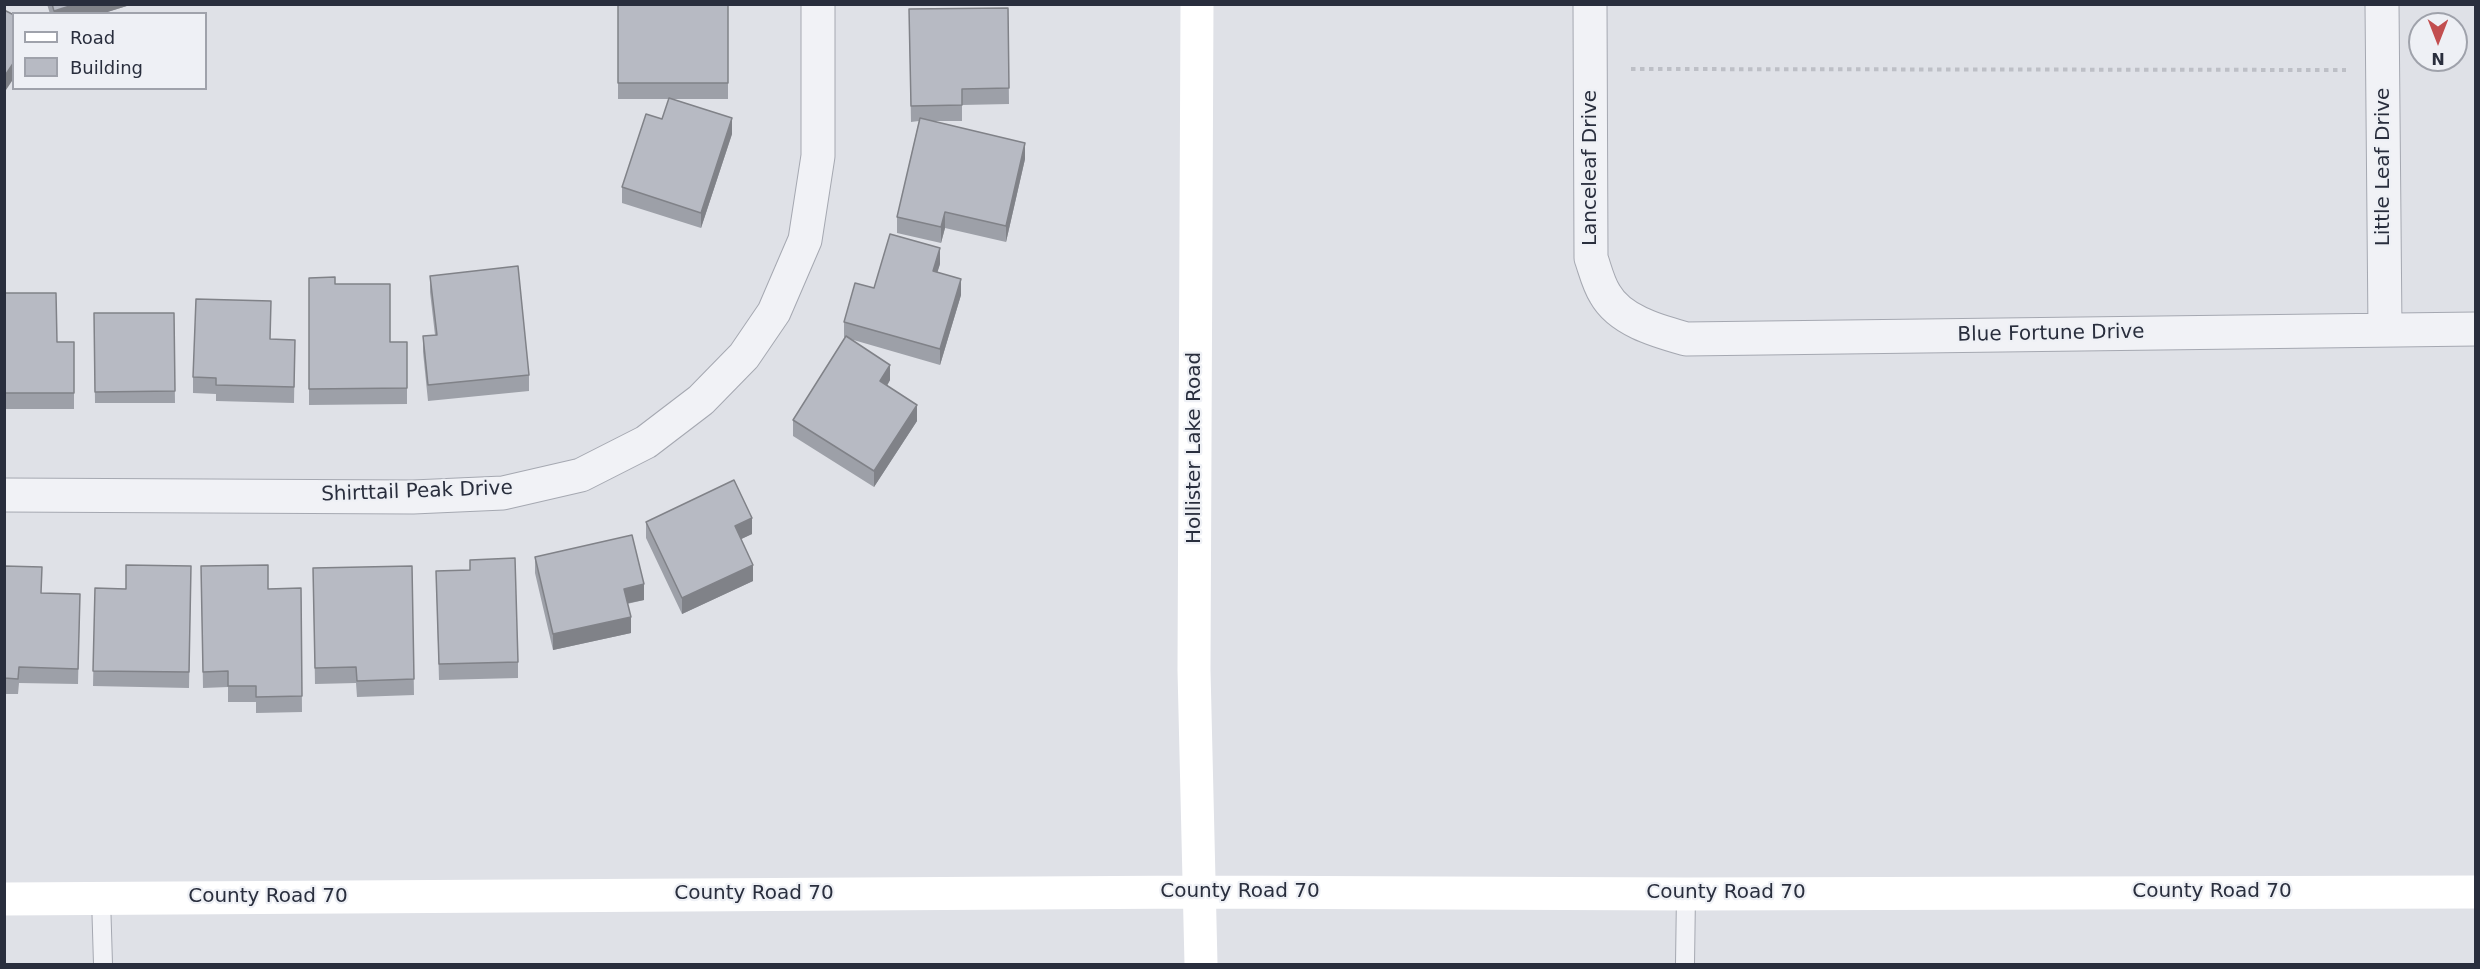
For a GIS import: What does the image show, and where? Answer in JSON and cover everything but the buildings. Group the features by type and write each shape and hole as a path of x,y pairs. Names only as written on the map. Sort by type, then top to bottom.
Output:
{"street":[{"name":"Shirttail Peak Drive","path":"4,495 413,497 503,493 581,475 646,442 701,400 744,356 774,312 805,240 818,156 818,4"},
{"name":"Hollister Lake Road","path":"1197,4 1194,670 1201,964"},
{"name":"Lanceleaf Drive","path":"1590,4 1591,258 1605,295 1630,319"},
{"name":"Little Leaf Drive","path":"2382,4 2385,330"},
{"name":"Blue Fortune Drive","path":"1630,319 1663,333 1686,339 2475,329"},
{"name":"County Road 70","path":"4,899 1200,892 1686,894 2475,892"}],"lane":[{"path":"1685,964 1686,894"},
{"path":"101,898 103,964"}],"path":[{"path":"1631,69 2347,70"}]}
